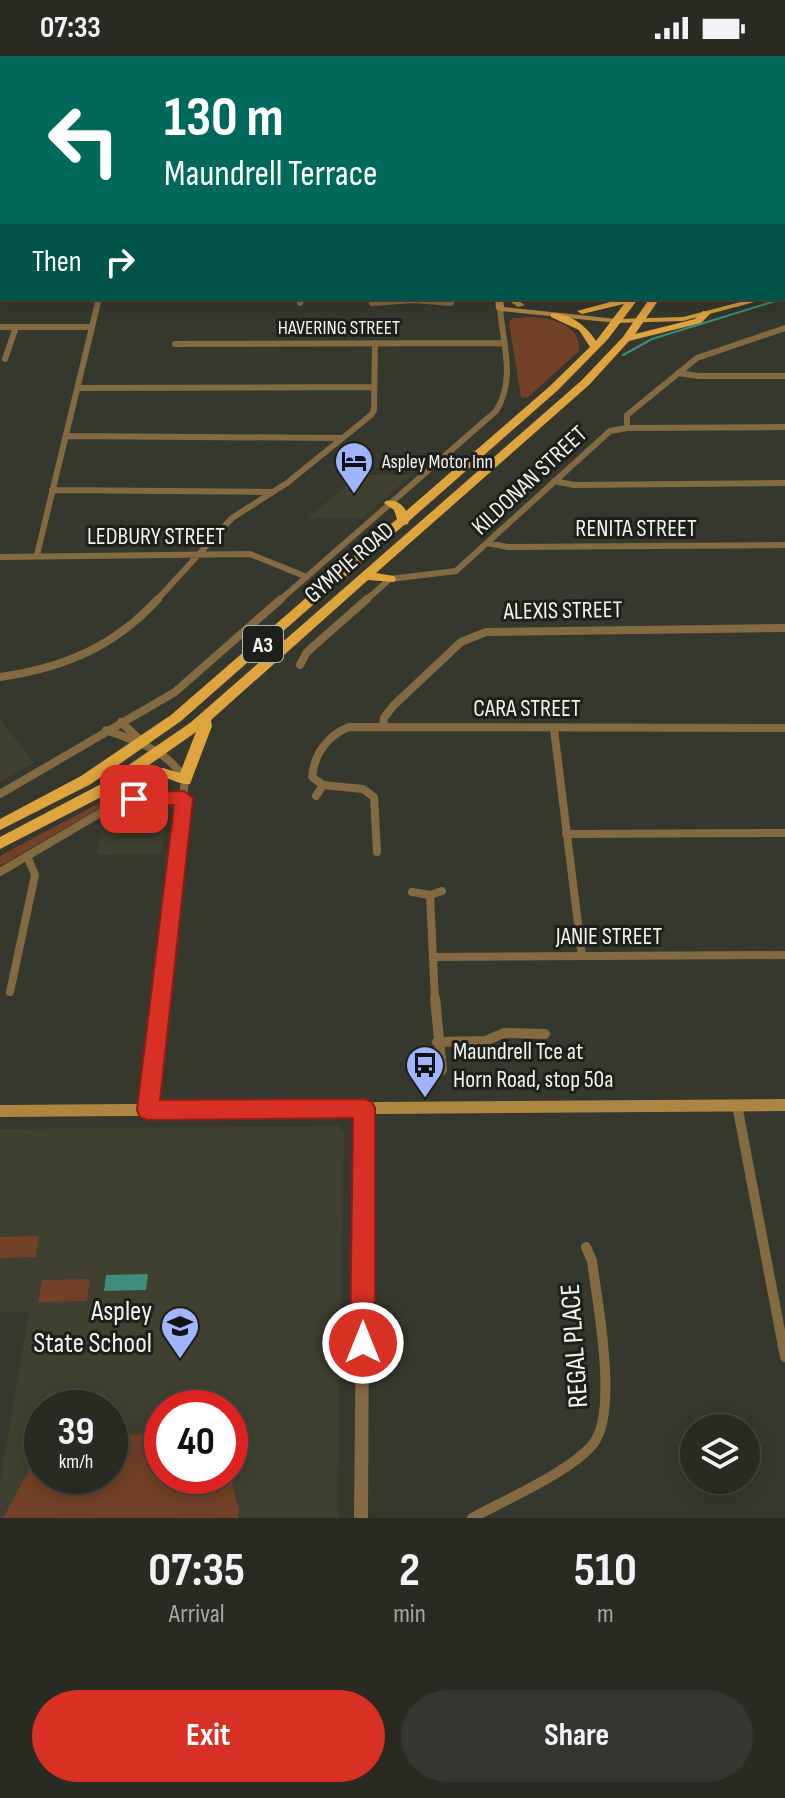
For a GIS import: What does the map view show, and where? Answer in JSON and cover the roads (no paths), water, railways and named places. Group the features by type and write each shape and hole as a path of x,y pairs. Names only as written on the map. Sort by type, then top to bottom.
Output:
{"highway":[{"path":"582,311 625,300"},
{"name":"GYMPIE ROAD","path":"0,825 58,796 142,743 212,688 554,388 595,347 632,300"},
{"name":"GYMPIE ROAD","path":"0,844 52,819 126,776 204,719 579,388 626,339 654,300"},
{"path":"626,339 698,321 706,313"},
{"path":"554,315 583,328 595,347"},
{"path":"390,503 399,508 404,522"},
{"path":"366,576 395,577 389,555"},
{"path":"126,776 163,773 185,780 205,726 204,719"}],"main road":[{"path":"512,300 521,305"},
{"path":"641,319 729,300"},
{"path":"500,304 554,315 674,320 758,300"},
{"path":"500,304 582,311 620,318"},
{"path":"0,1111 785,1105"}],"street":[{"path":"37,555 99,300"},
{"path":"372,303 404,300"},
{"path":"424,300 451,303"},
{"path":"500,304 503,343"},
{"path":"0,327 92,327"},
{"path":"5,359 16,327"},
{"name":"KILDONAN STREET","path":"395,577 452,573 604,435 627,428 627,415 678,373 702,356 785,328"},
{"path":"0,677 42,671 90,652 142,617 232,518 272,492 374,410 375,343"},
{"name":"HAVERING STREET","path":"175,344 503,343"},
{"name":"GYMPIE ROAD","path":"0,794 69,757 106,730 175,692 496,411 506,398 508,387 503,343"},
{"path":"678,373 698,376 785,376"},
{"path":"79,388 374,387"},
{"path":"627,428 785,427"},
{"path":"66,436 341,438"},
{"path":"554,481 574,485 785,483"},
{"path":"52,490 272,492"},
{"name":"RENITA STREET","path":"487,543 508,547 785,545"},
{"name":"LEDBURY STREET","path":"0,557 254,555 307,577"},
{"path":"300,665 307,652 395,577"},
{"name":"ALEXIS STREET","path":"383,727 386,715 393,706 458,645 486,632 785,628"},
{"path":"121,722 142,743"},
{"name":"CARA STREET","path":"323,785 312,777 312,766 334,735 349,727 785,728"},
{"path":"554,729 582,956"},
{"path":"106,730 142,743 159,753 178,767 185,780 148,1110"},
{"path":"316,796 323,785 363,789 374,797 377,852"},
{"path":"0,872 119,802 184,798"},
{"path":"566,834 785,833"},
{"path":"10,992 35,875 27,856"},
{"path":"412,892 430,895 442,891"},
{"path":"430,895 437,1042 442,1070"},
{"name":"JANIE STREET","path":"434,957 785,955"},
{"path":"437,1042 485,1041 504,1033 545,1034"},
{"path":"737,1105 785,1357"},
{"path":"361,1518 364,1108"},
{"name":"REGAL PLACE","path":"472,1518 574,1459 596,1442 607,1405 592,1261 586,1247"}],"water":[{"path":"148,1274 146,1290 104,1291 106,1275"}],"waterway":[{"path":"623,355 652,339 779,300"}],"place":[{"name":"Aspley Motor Inn","path":"354,495"},
{"name":"Maundrell Tce at Horn Road, stop 50a","path":"425,1099"},
{"name":"Aspley State School","path":"180,1360"}]}
